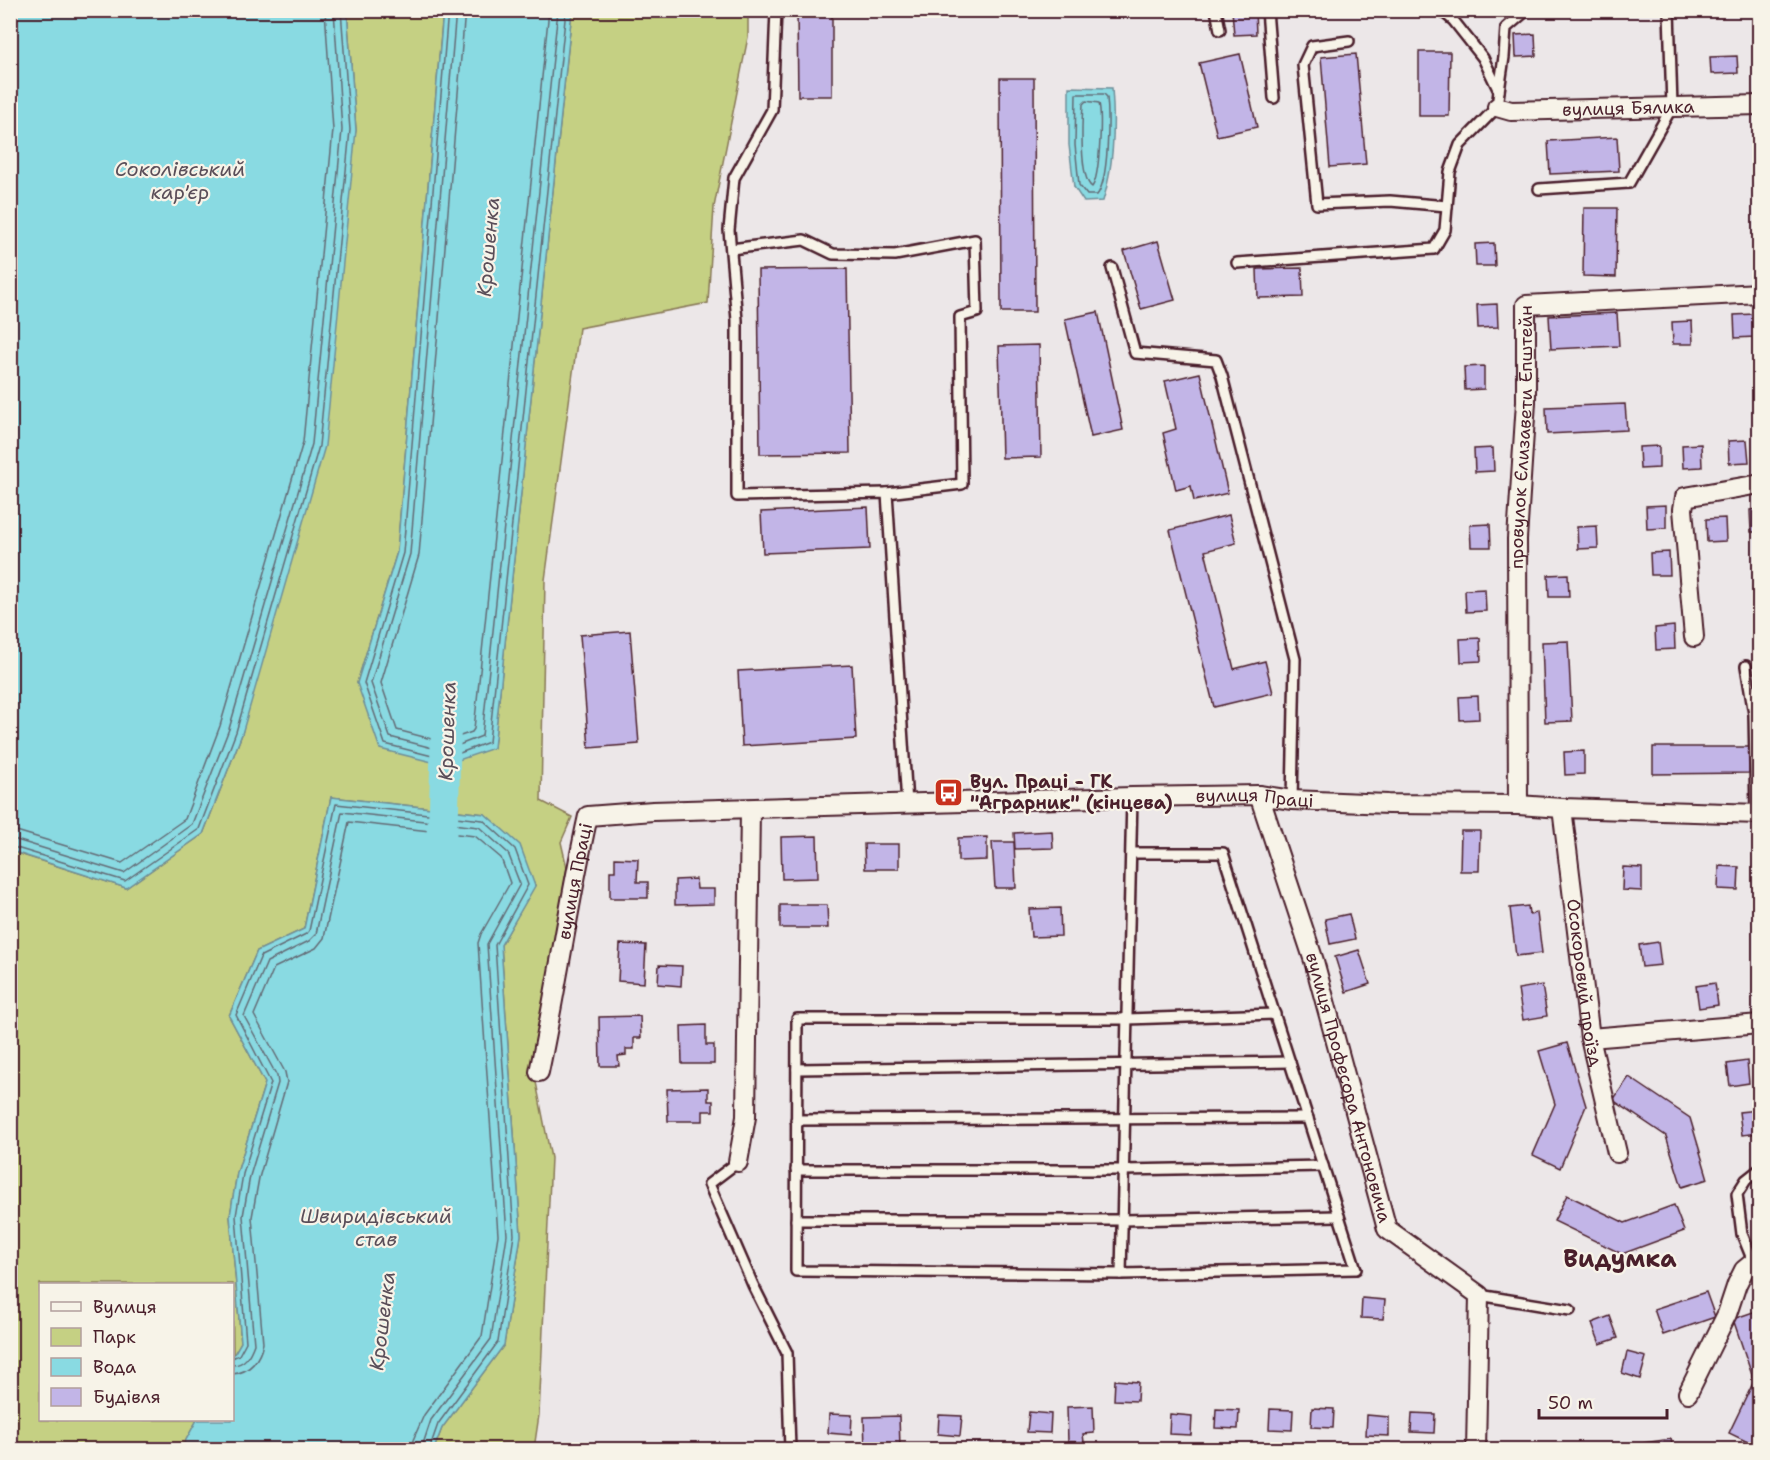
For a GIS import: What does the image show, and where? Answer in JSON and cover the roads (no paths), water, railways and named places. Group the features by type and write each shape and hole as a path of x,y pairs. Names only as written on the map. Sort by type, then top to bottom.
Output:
{"street":[{"name":"вулиця Бялика","path":"1498,99 1511,111 1760,105"},
{"name":"провулок Єлизавети Епштейн","path":"1518,805 1517,539 1526,402 1526,305 1760,293"},
{"path":"1694,637 1683,509 1685,497 1760,484"},
{"name":"вулиця Праці","path":"539,1072 588,816 907,804 1259,795 1292,800 1388,804 1518,805 1758,814"},
{"name":"вулиця Професора Антоновича","path":"1259,795 1314,962 1387,1229 1479,1295"},
{"name":"Осокоровий проїзд","path":"1562,808 1590,1038 1617,1154"},
{"path":"738,1162 746,1117 750,809"},
{"path":"1590,1038 1760,1024"},
{"path":"1688,1393 1727,1314 1744,1270 1756,1259"},
{"path":"1476,1449 1479,1295"}],"lane":[{"path":"731,249 804,240 833,254 895,255 975,240 977,312 960,317 962,484 887,493 737,496 736,320 729,230 734,178 772,110 776,10"},
{"path":"1216,10 1220,30"},
{"path":"1267,10 1274,98"},
{"path":"1441,10 1453,20"},
{"path":"1447,10 1483,58 1498,99"},
{"path":"1237,263 1434,249 1445,230 1450,172 1460,145 1498,99 1506,28 1527,10"},
{"path":"1539,189 1629,183 1672,107 1669,10"},
{"path":"1349,41 1312,46 1303,65 1317,204 1390,201 1447,206"},
{"path":"1112,268 1135,353 1216,360 1222,376 1295,659 1292,800"},
{"path":"887,493 907,804"},
{"path":"1746,666 1754,714 1758,814"},
{"path":"1121,1274 1132,797"},
{"path":"1131,854 1223,853 1275,1014 1356,1269 1121,1274 796,1271 797,1019 1127,1019 1275,1014"},
{"path":"796,1069 1290,1062"},
{"path":"796,1120 1308,1118"},
{"path":"738,1162 709,1184 753,1285 787,1353 790,1449"},
{"path":"796,1170 1123,1170 1323,1166"},
{"path":"1756,1259 1742,1234 1737,1194 1746,1180 1760,1169"},
{"path":"796,1220 1122,1220 1339,1216"},
{"path":"1479,1295 1570,1310"}],"water":[{"name":"Соколівський кар'єр","path":"11,10 347,11 356,130 325,446 242,734 203,834 126,888 11,851"},
{"path":"443,11 572,11 494,748 444,765 380,749 357,683 397,552"},
{"path":"1069,87 1112,88 1113,145 1103,201 1084,202 1074,187 1069,145"},
{"name":"Швиридівський став","path":"331,797 485,814 520,845 535,886 501,945 521,1235 504,1345 442,1428 434,1449 181,1449 196,1421 234,1421 234,1354 241,1342 230,1216 237,1173 265,1083 229,1016 257,951 304,929"}],"waterway":[{"name":"Крошенка","path":"440,848 444,809 446,725"}],"place":[{"name":"Вул. Праці - ГК \"Аграрник\" (кінцева)","path":"949,792"}],"district":[{"name":"Видумка","path":"1620,1259"}]}
